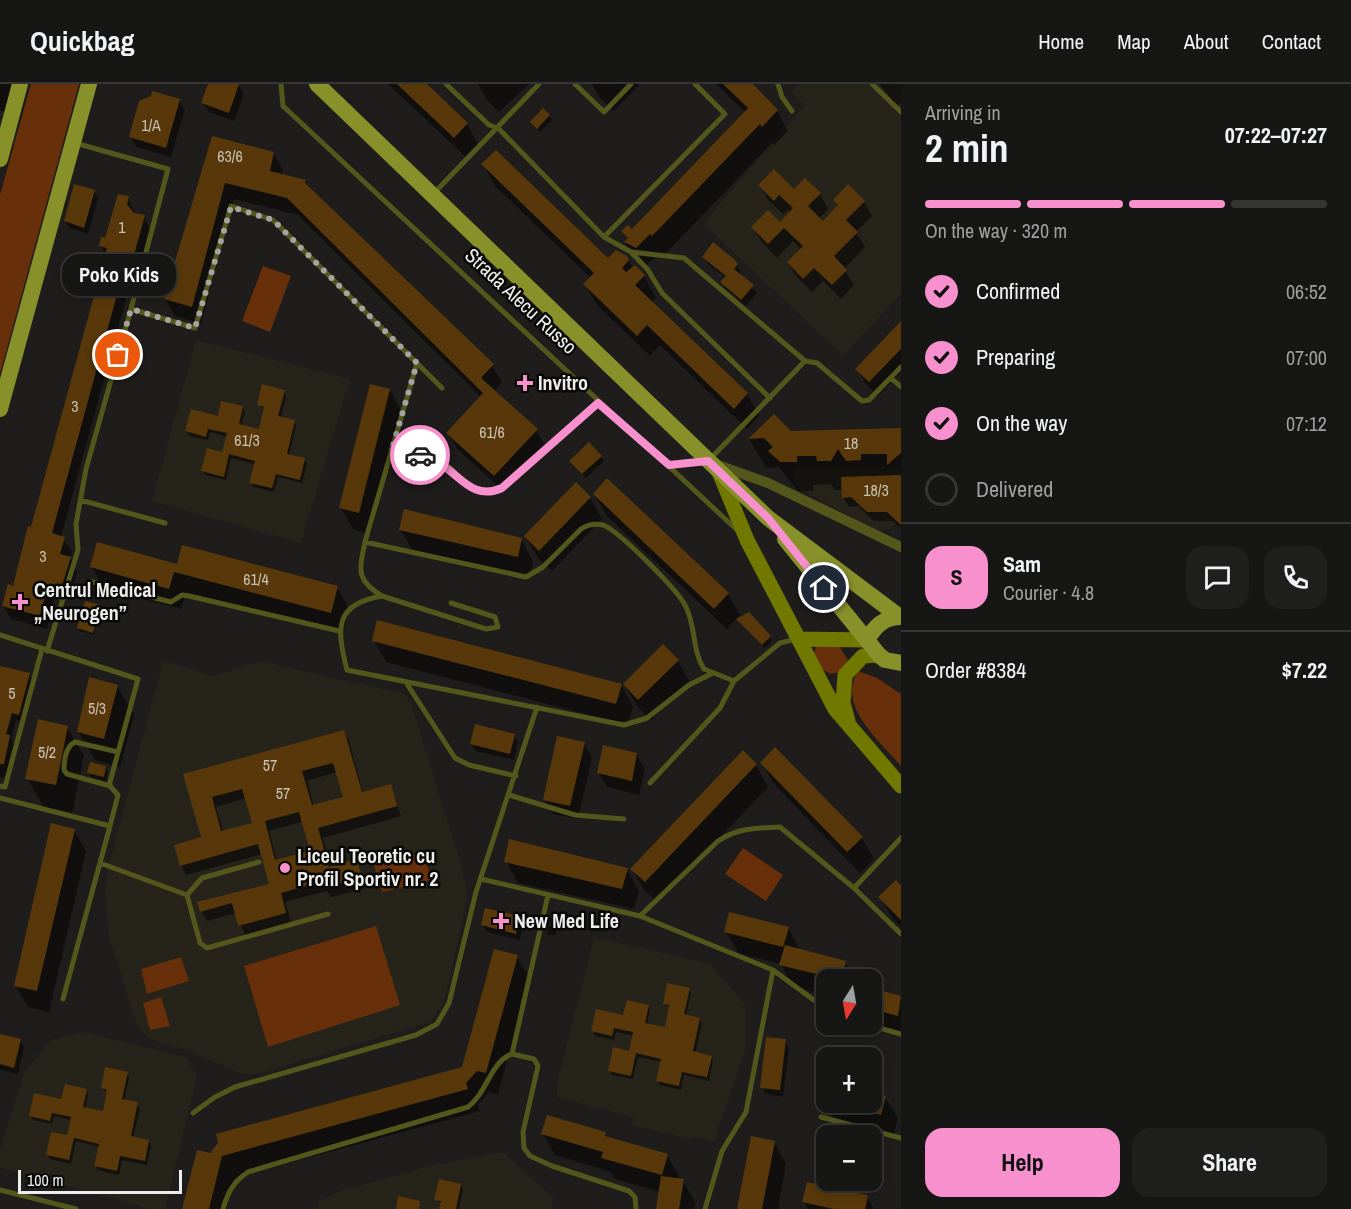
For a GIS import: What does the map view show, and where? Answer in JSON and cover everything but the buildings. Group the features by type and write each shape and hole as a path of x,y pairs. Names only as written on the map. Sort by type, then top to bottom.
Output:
{"main road":[{"path":"0,159 20,84"},
{"path":"0,409 89,84"},
{"name":"Strada Alecu Russo","path":"317,84 768,518 900,617"},
{"path":"713,467 747,540 835,709 901,786"},
{"name":"Strada Alecu Russo","path":"768,518 867,640 888,659"},
{"path":"799,639 867,640 878,624 900,617"},
{"path":"820,640 812,645 812,663 832,680 845,675 863,657 888,659 901,669"},
{"path":"845,675 843,703 849,724"}],"street":[{"path":"713,467 775,486 901,547"}],"lane":[{"name":"Strada Alecu Russo","path":"281,84 283,106 747,540"},
{"path":"432,195 539,84"},
{"path":"576,84 604,112 631,84"},
{"path":"604,237 725,114 695,84"},
{"path":"778,84 782,97 792,111"},
{"path":"872,84 901,112"},
{"path":"449,85 489,125 498,128 604,237 631,252 648,270 662,293 770,398"},
{"path":"0,786 5,787 45,650 78,550 76,524 86,469 168,169 73,143"},
{"path":"131,309 195,328 231,207 273,220 442,388"},
{"path":"631,252 684,258 806,361 817,363 862,401 869,400 901,367"},
{"path":"669,465 713,467 770,398 806,361"},
{"path":"417,363 364,542 362,580 367,587 382,596 486,629 498,627 495,617 451,603"},
{"path":"891,378 901,387"},
{"path":"392,449 435,458 472,489 483,493 494,491 502,488 598,403"},
{"path":"80,500 165,524"},
{"path":"364,542 526,577 543,567 580,529 587,525 603,525 618,535 678,593 689,614 698,657 704,669 711,674 734,681"},
{"path":"92,582 171,602 182,595 189,596 339,631"},
{"path":"382,596 360,601 348,609 339,631 347,670 407,684 624,725 647,718 689,685 711,674"},
{"path":"0,635 138,679 110,786"},
{"path":"650,783 720,708 734,681 780,643 799,639"},
{"path":"407,684 455,758 469,765 516,776"},
{"path":"193,1113 215,1097 235,1087 416,1035 437,1024 449,1003 481,879 537,707"},
{"path":"63,999 118,795 110,786 68,774 64,770 65,758 69,746 75,742 118,752"},
{"path":"509,795 575,815 624,819"},
{"path":"0,798 110,826"},
{"path":"640,916 718,841 732,832 749,828 780,827 854,888 901,934"},
{"path":"854,888 901,838"},
{"path":"187,895 202,878 259,862"},
{"path":"100,863 187,895"},
{"path":"481,879 640,916 773,970 816,1002"},
{"path":"187,895 200,943 207,948 328,914"},
{"path":"223,1209 228,1192 236,1180 248,1172 468,1107 484,1091 500,1062 512,1054 548,895"},
{"path":"705,1209 722,1151 746,1112 773,970"},
{"path":"882,1029 901,1034"},
{"path":"512,1054 534,1059 538,1066 522,1140 530,1156 629,1191 635,1197 636,1209"},
{"path":"821,1118 901,1138"},
{"path":"0,1190 76,1209"}],"shaded area":[{"path":"31,84 79,84 0,374 0,195"},
{"path":"798,84 901,84 901,294 843,356 705,225 716,208 804,106 792,91"},
{"path":"263,266 291,276 270,332 242,321"},
{"path":"196,340 350,379 301,543 152,501"},
{"path":"901,467 901,518 890,529 874,530 800,489 791,476 797,469"},
{"path":"816,646 839,646 848,660 840,672 831,674 823,670 814,653"},
{"name":"Liceul Teoretic cu Profil Sportiv nr. 2","path":"163,661 213,676 260,661 405,694 411,703 461,864 468,896 444,1003 430,1022 254,1075 239,1073 187,1050 149,1039 137,1026 109,938 105,892 107,872"},
{"path":"858,671 877,678 901,694 901,766 872,734 856,710 852,697 853,684"},
{"path":"743,848 783,875 766,901 725,874"},
{"path":"424,852 431,880 382,892 374,865"},
{"path":"376,926 400,1005 268,1047 244,966"},
{"path":"594,937 710,964 746,1005 746,1048 714,1142 632,1125 633,1117 557,1097 557,1083"},
{"path":"181,957 189,981 147,994 141,969"},
{"path":"161,997 170,1026 150,1030 143,1003"},
{"path":"83,1032 187,1057 197,1077 165,1209 151,1209 0,1168 0,1148 24,1074 50,1040"},
{"path":"503,1152 554,1198 551,1209 317,1209 319,1201 340,1191 433,1165"}],"way so far":[{"path":"118,355 131,309 195,328 231,207 265,215 273,220 417,363 392,449 420,455"}],"place":[{"name":"Poko Kids","path":"118,355"},
{"name":"Invitro","path":"525,383"},
{"name":"Centrul Medical „Neurogen”","path":"20,602"},
{"name":"Liceul Teoretic cu Profil Sportiv nr. 2","path":"285,868"},
{"name":"New Med Life","path":"501,921"}],"route":[{"path":"420,455 435,458 446,465 472,489 483,493 494,491 502,488 598,403 669,465 708,461 768,518 824,588"}]}
